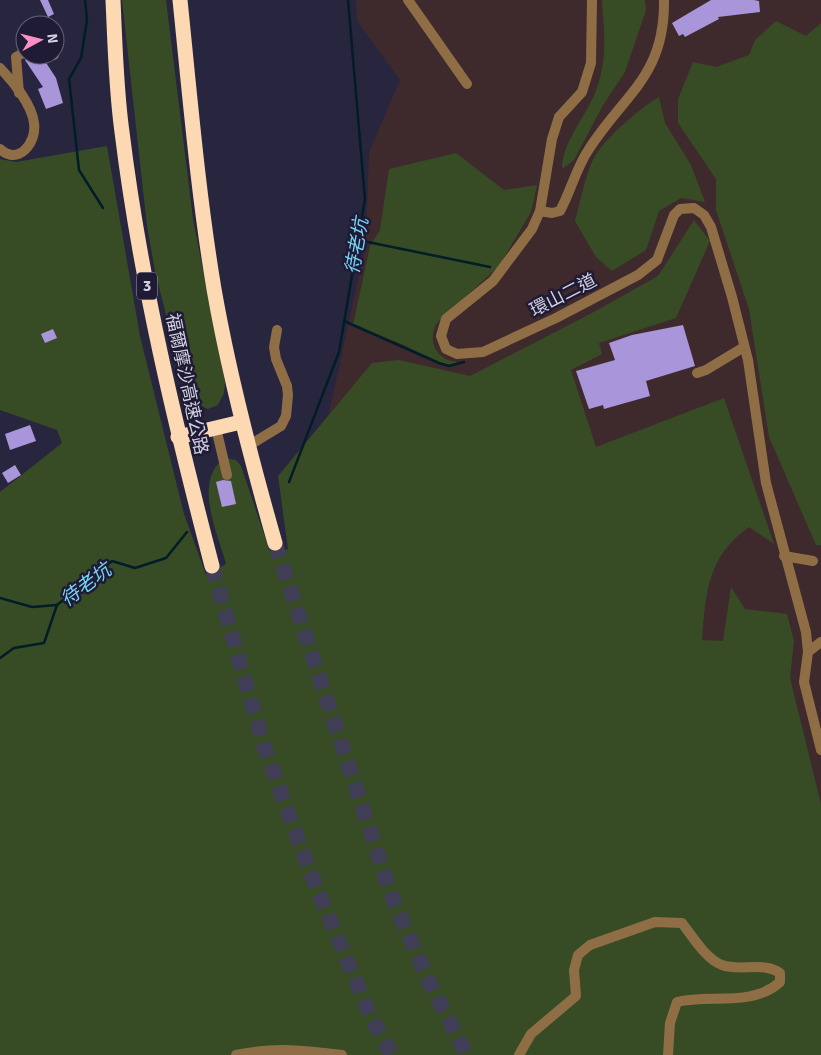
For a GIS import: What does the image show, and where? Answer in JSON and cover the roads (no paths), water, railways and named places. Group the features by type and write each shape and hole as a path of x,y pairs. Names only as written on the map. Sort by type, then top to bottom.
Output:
{"highway":[{"path":"104,0 114,22"},
{"name":"福爾摩沙高速公路","path":"113,0 122,132 146,282 178,437 212,566"},
{"path":"180,0 198,184 214,290 241,422 274,543"},
{"path":"178,437 241,422"}],"street":[{"path":"408,0 467,84"},
{"name":"環山二道","path":"592,0 591,63 582,92 559,117 552,139 540,211 532,229 493,281 446,319 441,336 446,349 457,354 483,352 556,318 638,275 657,260 674,215 680,209 687,207 699,210 711,228 744,347 766,483 784,556 806,632 808,652 804,682 821,750"},
{"path":"540,211 552,214 560,211 581,161 646,77 660,40 664,0"},
{"path":"17,65 19,94"},
{"path":"0,68 19,94 34,122 33,141 28,149 18,154 10,155 0,149"},
{"path":"248,446 281,426 286,416 287,386 276,359 274,347 277,330"},
{"path":"697,373 706,370 744,347"},
{"path":"216,428 227,475"},
{"path":"784,556 813,561"},
{"path":"808,652 821,642"},
{"path":"520,1055 531,1034 576,996 574,970 578,955 590,945 655,922 682,923 710,956 722,965 772,968 780,973 780,982 771,990 741,998 691,998 677,1002 670,1023 668,1055"},
{"path":"236,1055 261,1049 296,1048 342,1055"}],"waterway":[{"path":"85,0 87,20 81,58 69,79 79,170 103,208"},
{"name":"待老坑","path":"289,482 339,352 365,199 348,0"},
{"path":"358,240 490,267"},
{"path":"344,321 439,363 449,366 464,362"},
{"name":"待老坑","path":"0,658 14,648 44,643 57,605 112,561 135,568 166,558 187,532"},
{"path":"0,598 32,607 57,605"}],"tunnel":[{"path":"275,543 392,897 429,982 467,1055"},
{"path":"212,566 264,746 310,872 371,1017 392,1055"}]}
